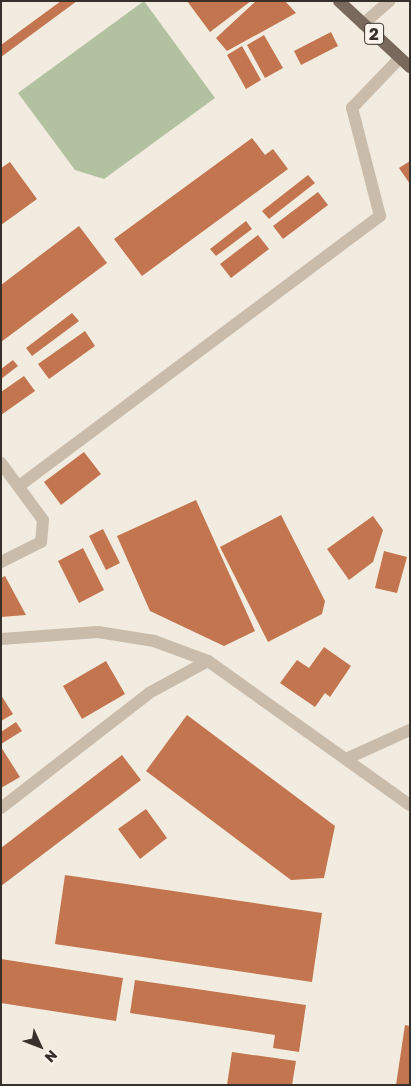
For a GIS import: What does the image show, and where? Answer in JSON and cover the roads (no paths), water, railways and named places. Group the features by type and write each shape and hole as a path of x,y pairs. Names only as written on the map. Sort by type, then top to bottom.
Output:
{"main road":[{"name":"2","path":"338,1 410,67"}],"street":[{"path":"364,24 389,1"},
{"path":"18,486 380,216 352,108 400,58"},
{"path":"1,463 43,520 41,542 1,562"},
{"path":"1,639 98,632 154,641 208,662 410,805"},
{"path":"1,808 149,693 208,662"},
{"path":"346,759 410,730"}]}
